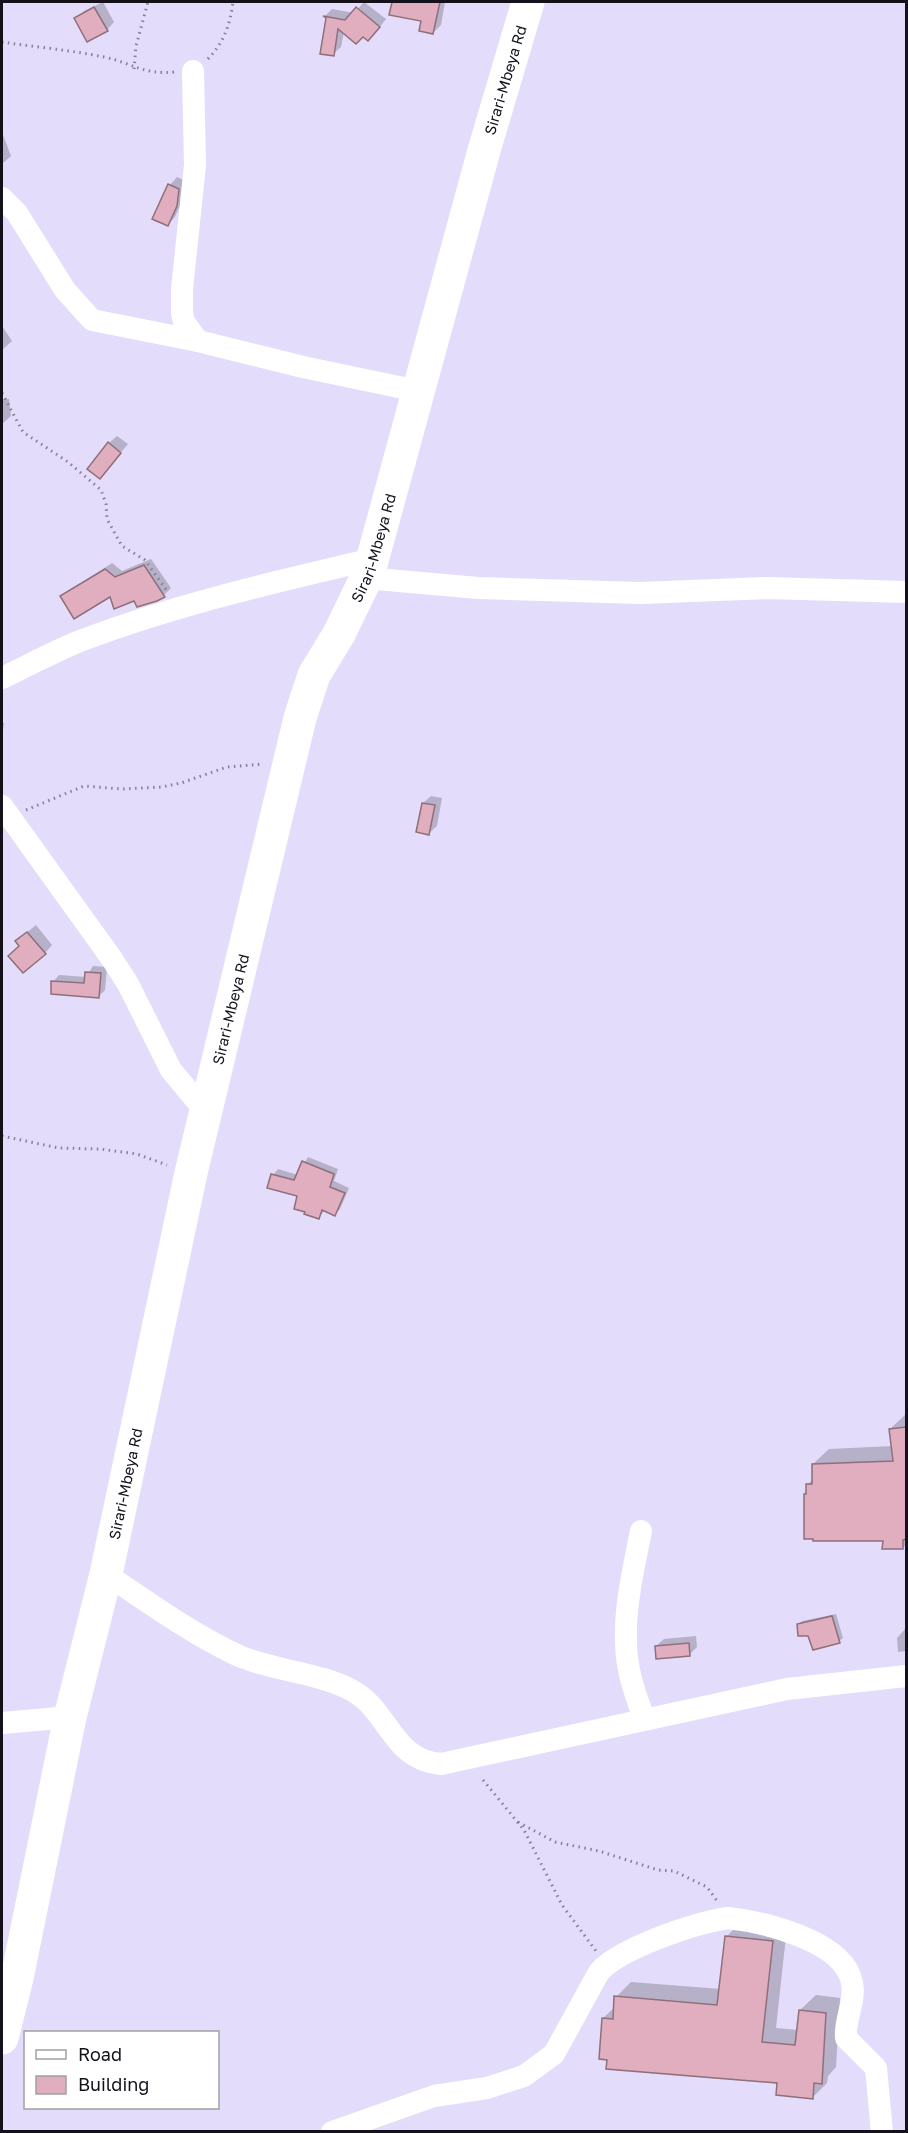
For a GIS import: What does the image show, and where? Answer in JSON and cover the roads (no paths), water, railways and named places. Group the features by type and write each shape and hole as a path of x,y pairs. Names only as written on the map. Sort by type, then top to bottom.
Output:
{"highway":[{"name":"Sirari-Mbeya Rd","path":"2,2038 17,1978 70,1717 106,1574 191,1173 289,762 314,675 339,634 369,568 528,2"}],"street":[{"path":"193,71 195,165 182,301 184,322 198,341"},
{"path":"2,198 17,213 65,290 92,320 198,341 303,367 418,391"},
{"path":"2,678 78,642 237,590 369,568 478,588 640,593 767,588 906,592"},
{"path":"5,811 112,959 128,984 171,1070 205,1111"},
{"path":"641,1531 631,1583 626,1649 629,1672 644,1719"},
{"path":"106,1574 157,1609 239,1655 354,1692 377,1714 397,1741 415,1758 427,1763 441,1764 787,1689 906,1676"},
{"path":"2,1723 70,1717"},
{"path":"332,2132 435,2096 487,2088 524,2076 554,2054 599,1972 606,1964 638,1947 714,1920 731,1918 803,1938 835,1954 845,1966 853,1985 846,2038 876,2068 882,2132"}]}
